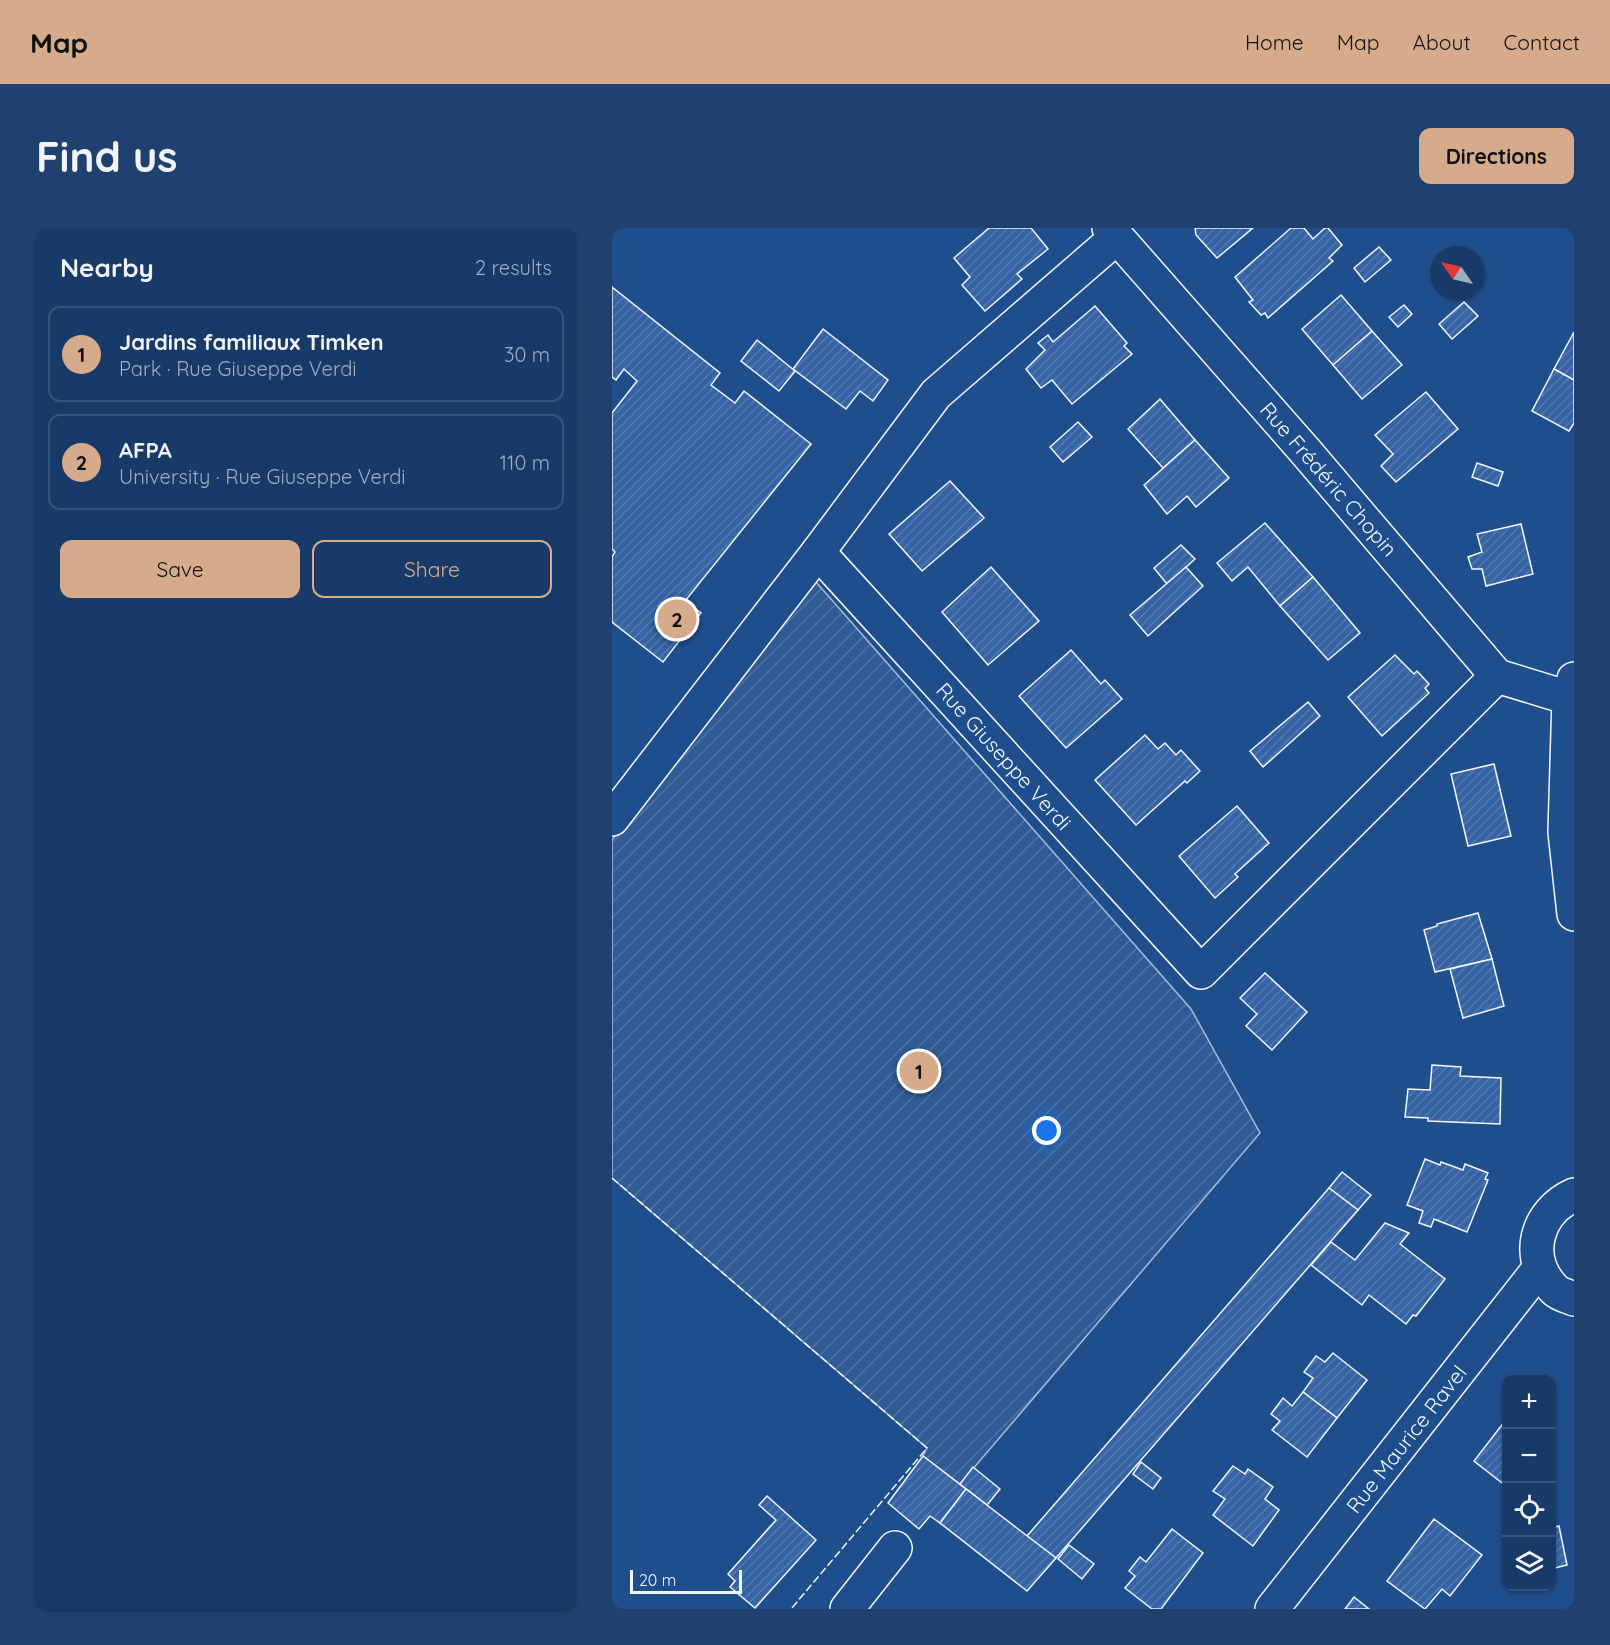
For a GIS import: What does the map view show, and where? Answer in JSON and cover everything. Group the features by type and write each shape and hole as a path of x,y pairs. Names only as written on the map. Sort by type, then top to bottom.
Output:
{"street":[{"path":"612,819 818,552 936,394 1113,233"},
{"name":"Rue Frédéric Chopin","path":"1113,233 1306,452 1497,676"},
{"name":"Rue Giuseppe Verdi","path":"818,552 1201,972 1497,676"},
{"path":"1497,676 1572,688 1565,832 1574,914"},
{"path":"1574,1195 1563,1200 1546,1219 1536,1243 1539,1269 1555,1290 1574,1299"},
{"name":"Rue Maurice Ravel","path":"1272,1609 1539,1269"},
{"path":"847,1609 895,1548"}],"shaded area":[{"path":"816,582 1191,1009 1260,1133 960,1484 923,1456 927,1448 612,1178 612,840 791,604"}],"building":[{"path":"989,228 1031,228 1048,249 1017,274 1022,279 985,311 962,285 970,277 954,258"},
{"path":"1195,228 1253,228 1217,258 1196,235"},
{"path":"1291,228 1304,228 1313,239 1328,228 1342,245 1329,258 1333,261 1268,318 1265,313 1261,315 1249,302 1253,300 1235,277"},
{"path":"1379,247 1391,260 1365,282 1354,268"},
{"path":"612,287 720,373 711,385 735,403 744,391 811,444 685,601 701,613 663,662 612,622 612,557 615,552 612,549 612,413 637,381 624,369 616,380 612,377"},
{"path":"1341,295 1372,331 1333,365 1302,329"},
{"path":"1464,302 1478,316 1452,339 1439,324"},
{"path":"1404,305 1412,314 1398,327 1389,317"},
{"path":"1095,306 1127,343 1124,346 1132,354 1072,404 1052,380 1041,388 1026,369 1045,350 1038,343 1048,335 1053,342"},
{"path":"823,329 888,380 873,401 860,391 846,409 793,369"},
{"path":"1372,331 1402,365 1362,399 1333,365"},
{"path":"1574,332 1574,380 1554,369"},
{"path":"757,340 795,371 779,391 741,361"},
{"path":"1554,369 1574,380 1574,423 1569,431 1532,411"},
{"path":"1426,392 1458,429 1396,482 1381,466 1393,454 1375,435"},
{"path":"1160,399 1195,440 1163,468 1128,429"},
{"path":"1078,422 1092,437 1063,462 1050,447"},
{"path":"1195,440 1229,478 1196,507 1187,496 1167,514 1144,485"},
{"path":"1477,463 1503,472 1498,486 1472,477"},
{"path":"950,481 984,518 922,571 889,534"},
{"path":"1265,523 1313,577 1280,606 1248,567 1232,581 1217,563"},
{"path":"1521,524 1533,574 1486,586 1482,569 1472,569 1468,557 1482,552 1477,534"},
{"path":"1181,545 1195,559 1167,584 1154,568"},
{"path":"991,567 1039,621 988,665 942,612"},
{"path":"1186,567 1203,586 1148,636 1130,615"},
{"path":"1313,577 1360,633 1328,660 1280,606"},
{"path":"1071,650 1101,684 1105,680 1122,699 1066,748 1019,696"},
{"path":"1395,655 1414,674 1417,671 1429,684 1425,688 1429,693 1382,736 1348,697"},
{"path":"1308,702 1320,716 1263,767 1250,751"},
{"path":"1145,735 1158,749 1165,743 1176,755 1181,750 1200,771 1187,783 1185,781 1136,825 1095,780"},
{"path":"1494,764 1511,836 1468,846 1451,774"},
{"path":"1237,806 1269,843 1235,874 1238,877 1215,898 1179,856"},
{"path":"1478,913 1492,959 1435,972 1424,930 1437,926 1437,924"},
{"path":"1492,959 1504,1006 1463,1018 1450,969"},
{"path":"1265,973 1307,1012 1272,1050 1246,1026 1257,1014 1240,998"},
{"path":"1432,1065 1461,1067 1460,1076 1501,1078 1500,1124 1428,1121 1428,1118 1405,1117 1408,1089 1430,1090"},
{"path":"1425,1159 1463,1170 1465,1164 1488,1173 1485,1179 1488,1180 1467,1232 1434,1219 1431,1227 1419,1223 1423,1211 1407,1205"},
{"path":"1342,1172 1371,1195 1358,1210 1329,1188"},
{"path":"1329,1188 1358,1210 1056,1558 1027,1536"},
{"path":"1385,1223 1409,1233 1400,1244 1445,1279 1416,1316 1413,1315 1406,1324 1369,1295 1362,1305 1311,1265 1331,1242 1355,1260"},
{"path":"1333,1353 1367,1380 1337,1418 1303,1392 1313,1378 1304,1372 1316,1356 1325,1362"},
{"path":"1303,1392 1337,1418 1307,1457 1272,1430 1280,1421 1271,1414 1283,1398 1292,1406"},
{"path":"1502,1425 1502,1483 1474,1461"},
{"path":"923,1456 966,1489 940,1523 930,1516 919,1529 888,1503"},
{"path":"1141,1462 1161,1478 1153,1489 1133,1474"},
{"path":"1233,1466 1245,1474 1248,1469 1273,1487 1265,1499 1279,1510 1253,1546 1213,1515 1225,1499 1213,1491"},
{"path":"973,1467 1000,1489 987,1505 960,1484"},
{"path":"966,1489 1056,1558 1027,1591 940,1523"},
{"path":"767,1496 816,1540 755,1608 730,1587 735,1581 728,1574 776,1520 759,1505"},
{"path":"1434,1519 1482,1555 1450,1596 1442,1589 1425,1609 1387,1581"},
{"path":"1559,1526 1567,1565 1556,1568 1556,1537 1556,1527"},
{"path":"1172,1529 1203,1553 1161,1609 1152,1609 1125,1588 1135,1576 1129,1571 1140,1557 1146,1562"},
{"path":"1069,1545 1094,1564 1082,1579 1058,1559"},
{"path":"1354,1597 1369,1609 1345,1609"}],"fence":[{"path":"612,1178 927,1448 791,1609"}],"place":[{"name":"AFPA","path":"677,619"},
{"name":"Jardins familiaux Timken","path":"919,1071"}]}
